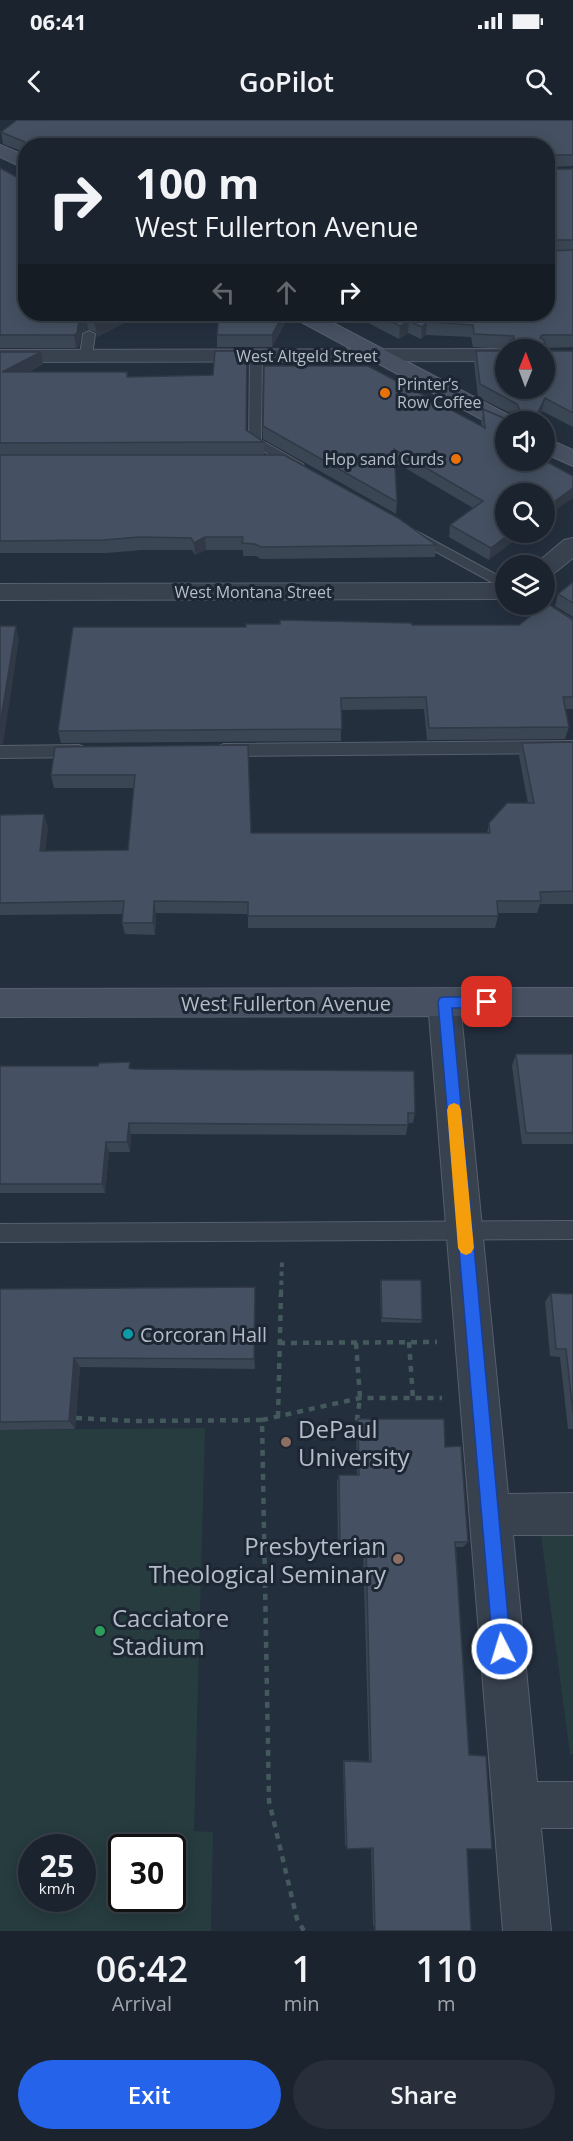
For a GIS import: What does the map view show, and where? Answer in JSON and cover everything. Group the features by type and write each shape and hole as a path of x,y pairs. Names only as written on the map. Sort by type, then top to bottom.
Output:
{"main road":[{"path":"0,150 18,160"},
{"path":"314,321 495,417"},
{"path":"555,450 573,459"},
{"name":"West Fullerton Avenue","path":"0,1003 573,1002"}],"street":[{"name":"West Altgeld Street","path":"0,356 495,355"},
{"path":"555,560 573,546"},
{"name":"West Montana Street","path":"0,592 495,591"},
{"path":"444,1002 527,1931"},
{"path":"490,1515 573,1514"},
{"path":"516,1805 573,1805"}],"lane":[{"path":"86,356 90,334"},
{"path":"256,356 255,442 307,472"},
{"path":"263,461 287,461"},
{"path":"407,530 495,580"},
{"path":"554,615 573,627"},
{"path":"203,750 573,747"},
{"path":"0,752 96,751"},
{"path":"0,1233 573,1230"}],"path":[{"path":"278,1417 282,1231"},
{"path":"409,1342 413,1398"},
{"path":"279,1343 475,1342"},
{"path":"356,1343 360,1398 356,1427"},
{"path":"76,1418 135,1421 262,1420 360,1398 479,1398"},
{"path":"262,1420 269,1801 297,1919 304,1931"}],"green space":[{"name":"Cacciatore Stadium","path":"205,1428 194,1831 213,1832 211,1931 0,1931 0,1430"},
{"path":"541,1535 573,1535 573,1754 570,1754"}],"building":[{"path":"17,120 573,120 573,155 555,155 555,138 18,139 1,132"},
{"path":"0,168 18,178 18,321 79,321 77,333 74,335 0,335"},
{"path":"555,169 573,169 573,240 555,240"},
{"path":"573,250 573,335 542,335 540,338 542,339 514,339 514,336 474,334 473,325 427,322 422,327 409,321 555,321 555,251"},
{"path":"218,321 279,321 272,335 217,335"},
{"path":"390,321 409,321 400,326"},
{"path":"215,351 247,351 246,430 264,442 0,443 0,352 41,352 2,372 127,372 127,377 213,375"},
{"path":"476,351 495,351 495,392 480,384"},
{"path":"555,351 573,351 573,413 547,399 555,399"},
{"path":"264,366 368,366 485,428 483,409 495,414 495,471 555,471 555,466 573,476 573,488 555,501 555,483 495,483 495,543 498,543 491,548 450,525 483,501 394,449 397,502 263,426"},
{"path":"508,399 544,399 538,411 515,411 520,410 517,404"},
{"path":"0,455 284,455 398,518 436,545 261,547 242,543 243,537 205,537 194,543 191,538 140,537 104,540 0,541"},
{"path":"573,582 573,603 558,594"},
{"path":"555,608 573,620 573,697 563,697 569,727 429,728 426,697 341,698 342,729 58,731 73,627 246,627 246,624 280,624 280,620 412,623 412,625 519,625 532,615 555,615"},
{"path":"0,626 16,626 0,725"},
{"path":"573,742 573,891 540,892 541,901 497,901 498,916 248,916 248,902 154,901 153,923 122,923 124,901 0,903 0,815 44,814 40,851 128,850 135,775 51,775 55,747 248,745 251,833 490,833 489,823 507,803 534,803 522,743"},
{"path":"516,1054 573,1054 573,1133 526,1133"},
{"path":"130,1062 129,1068 133,1069 414,1071 415,1113 408,1113 408,1125 129,1123 127,1142 106,1142 102,1184 0,1184 0,1066 98,1066 99,1063"},
{"path":"381,1280 421,1280 422,1320 382,1318"},
{"name":"Corcoran Hall","path":"255,1287 254,1359 74,1358 69,1421 0,1422 0,1289"},
{"path":"551,1293 573,1294 573,1413 566,1349 556,1349"},
{"path":"358,1419 444,1419 445,1447 461,1446 468,1542 455,1542 469,1755 486,1756 492,1849 467,1849 471,1931 375,1931 373,1848 347,1849 344,1761 371,1762 366,1543 340,1542 339,1475 359,1475"}],"slow traffic":[{"path":"454,1110 466,1248"}],"place":[{"name":"Printer’s Row Coffee","path":"385,393"},
{"name":"Hop sand Curds","path":"456,459"},
{"name":"Corcoran Hall","path":"128,1334"},
{"name":"DePaul University","path":"286,1442"},
{"name":"Presbyterian Theological Seminary","path":"398,1559"},
{"name":"Cacciatore Stadium","path":"100,1631"}],"route":[{"path":"487,1002 444,1002 502,1649"}]}
